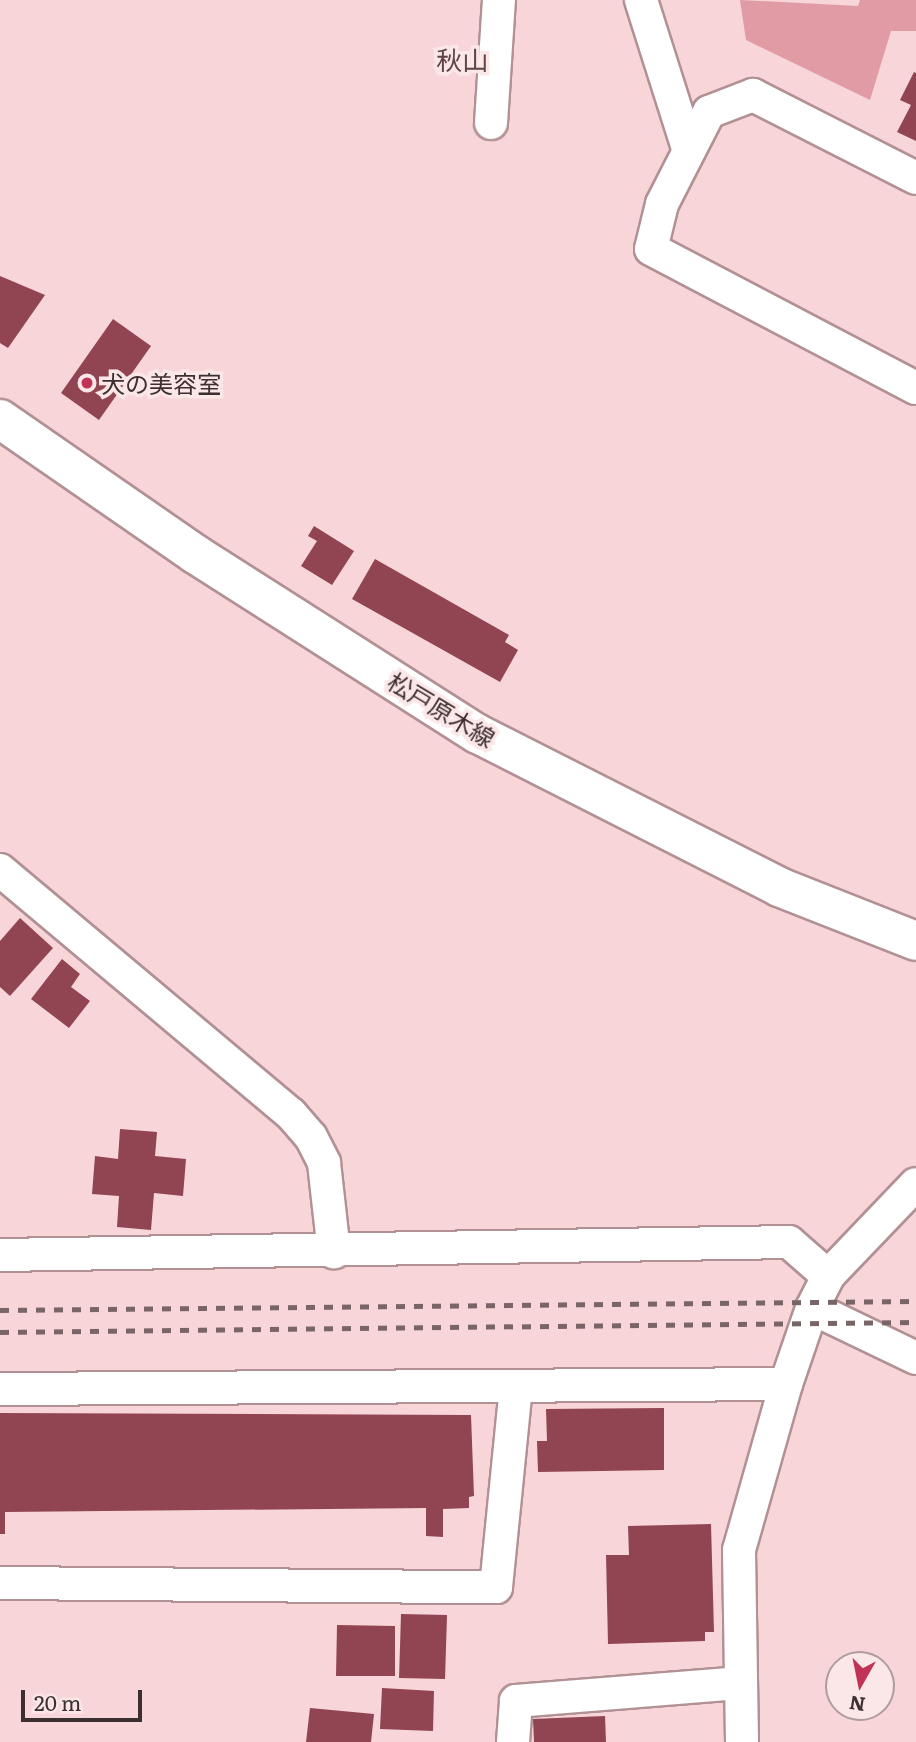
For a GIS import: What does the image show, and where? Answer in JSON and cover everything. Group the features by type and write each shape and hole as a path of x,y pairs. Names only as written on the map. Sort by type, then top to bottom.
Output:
{"main road":[{"name":"松戸原木線","path":"0,419 195,554 478,734 779,887 916,941"}],"street":[{"path":"491,123 499,0"},
{"path":"641,0 689,151"},
{"path":"916,178 753,94 709,111 662,204 651,249 916,388"},
{"path":"0,870 291,1114 311,1137 324,1163 334,1252"},
{"path":"743,1742 738,1683 741,1537 786,1384 812,1308 828,1276 916,1184"},
{"path":"0,1255 334,1252 789,1242 828,1276"},
{"path":"812,1308 916,1358"},
{"path":"0,1389 786,1384"},
{"path":"0,1583 496,1587 516,1385"},
{"path":"513,1742 516,1702 738,1683"}],"shaded area":[{"path":"740,0 858,6 860,0 916,0 916,31 891,31 870,100 746,40"}],"building":[{"path":"914,72 916,141 897,132 911,105 900,100"},
{"path":"0,276 45,295 8,348 0,343"},
{"path":"113,319 151,346 99,420 61,393"},
{"path":"314,526 354,551 332,585 301,566 317,541 308,536"},
{"path":"375,559 509,635 505,642 518,650 500,682 352,599"},
{"path":"20,918 53,948 10,996 0,987 0,941"},
{"path":"62,959 80,974 71,987 90,1001 69,1028 31,999"},
{"path":"120,1129 157,1132 155,1156 186,1159 183,1196 154,1193 151,1230 117,1227 119,1196 92,1194 95,1156 118,1159"},
{"path":"664,1408 664,1470 538,1472 537,1441 547,1441 546,1409"},
{"path":"0,1413 471,1415 474,1496 469,1497 469,1508 443,1509 443,1537 426,1536 426,1508 5,1512 5,1534 0,1534"},
{"path":"711,1524 714,1632 705,1632 705,1641 608,1644 606,1555 629,1555 628,1526"},
{"path":"401,1614 447,1615 445,1679 399,1678"},
{"path":"337,1625 395,1626 395,1676 336,1676"},
{"path":"382,1688 434,1691 433,1731 380,1729"},
{"path":"310,1708 374,1714 371,1742 306,1742"},
{"path":"605,1716 606,1742 534,1742 533,1719"}],"railway":[{"path":"0,1310 916,1301"},
{"path":"0,1332 916,1322"}],"place":[{"name":"犬の美容室","path":"87,383"}],"district":[{"name":"秋山","path":"462,59"}]}
